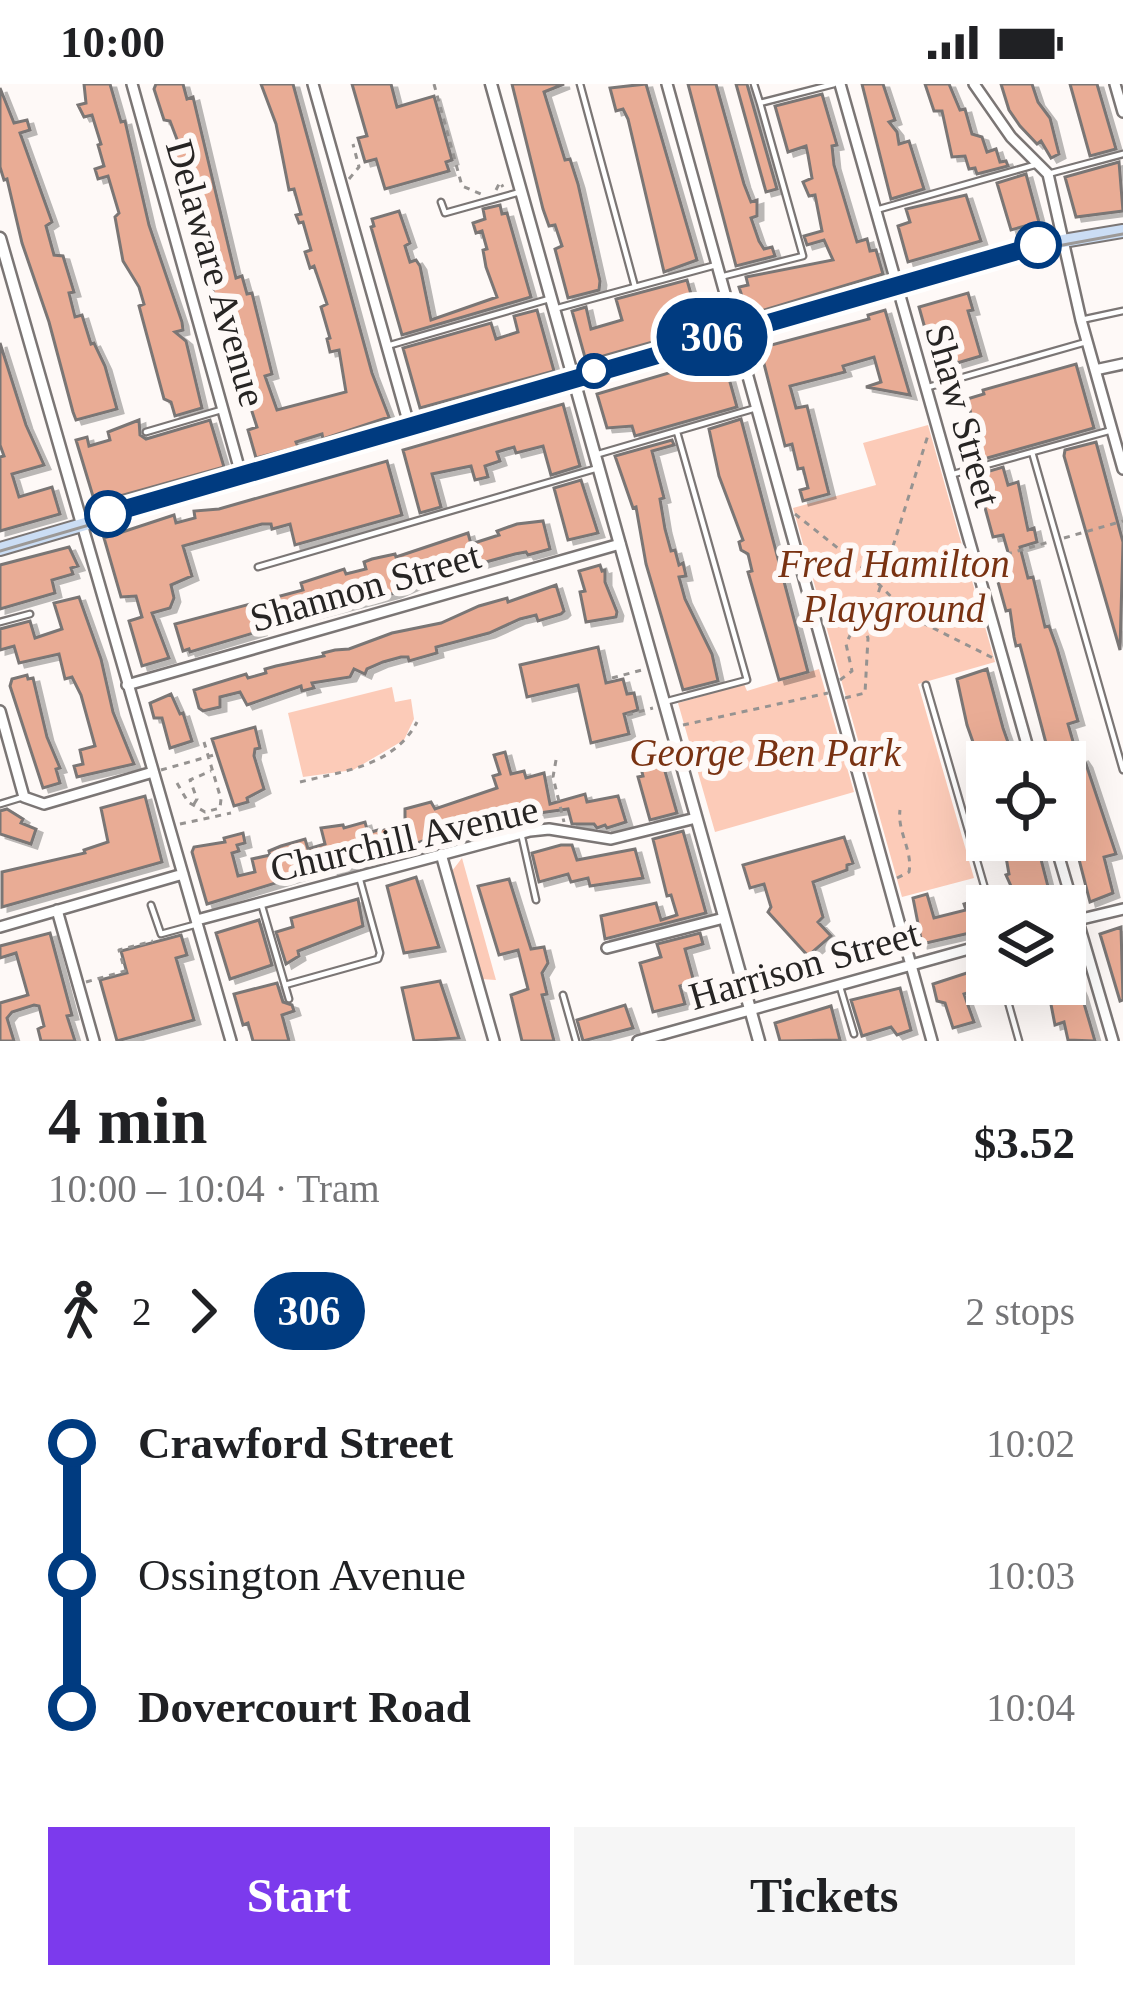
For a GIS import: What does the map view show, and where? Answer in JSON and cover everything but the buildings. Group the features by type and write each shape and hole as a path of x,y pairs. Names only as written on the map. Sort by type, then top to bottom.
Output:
{"main road":[{"path":"0,549 896,286 1063,241 1123,231"}],"street":[{"name":"Delaware Avenue","path":"132,84 242,478"},
{"path":"313,84 410,428"},
{"path":"491,84 620,544 658,705 696,818 759,1041"},
{"path":"667,84 840,695 932,1041"},
{"name":"Shaw Street","path":"837,84 1026,741"},
{"path":"974,84 1011,137 1048,174 1086,342 1123,469"},
{"path":"1115,84 1123,112"},
{"path":"0,238 231,1041"},
{"path":"1095,370 1123,364"},
{"name":"Shannon Street","path":"128,685 620,544"},
{"path":"0,711 24,796 44,804 156,771"},
{"name":"Churchill Avenue","path":"198,922 521,833 549,829 611,839 696,818"},
{"path":"441,854 494,1041"},
{"path":"0,927 182,874"},
{"path":"1086,918 1123,909"},
{"path":"57,910 94,1041"},
{"path":"608,948 724,918"},
{"name":"Harrison Street","path":"638,1041 966,950"},
{"path":"1086,964 1113,1041"}],"lane":[{"path":"580,84 635,287"},
{"path":"720,278 803,256 754,84"},
{"path":"760,103 837,84"},
{"path":"1048,174 1123,154"},
{"path":"876,210 1040,164"},
{"path":"442,202 445,213 521,191"},
{"path":"387,346 717,265"},
{"path":"1081,320 1123,311"},
{"path":"926,388 1086,342"},
{"path":"595,455 758,408"},
{"path":"146,432 225,409"},
{"path":"950,476 1112,430"},
{"path":"658,705 747,680 676,432"},
{"path":"1032,452 1123,770"},
{"path":"258,567 598,468"},
{"path":"0,622 30,614"},
{"path":"926,685 984,885"},
{"path":"0,804 24,796"},
{"path":"521,833 536,900"},
{"path":"285,986 378,959 380,948 359,876"},
{"path":"261,903 289,999"},
{"path":"152,904 160,934 198,922"},
{"path":"839,985 854,1034"},
{"path":"563,995 576,1041"},
{"path":"1009,1005 1019,1041"}],"path":[{"path":"434,84 462,186 483,194 496,190 500,182 503,188"},
{"path":"347,181 359,167 353,144"},
{"path":"840,680 852,671 846,650 849,634 871,616 931,431"},
{"path":"787,515 801,516 900,608 930,629 991,658 1002,657"},
{"path":"683,724 865,693 868,638 863,627"},
{"path":"612,678 642,670"},
{"path":"627,715 658,705"},
{"path":"300,782 354,772 406,743 417,722"},
{"path":"177,783 193,805 205,812 220,808 204,742"},
{"path":"156,771 211,756"},
{"path":"556,760 553,777 565,824"},
{"path":"193,805 197,799 190,780 213,771"},
{"path":"217,783 226,780"},
{"path":"220,796 231,801"},
{"path":"895,879 906,875 911,864 900,810"},
{"path":"175,825 231,813"},
{"path":"84,982 125,971 119,950 154,940"}],"green space":[{"name":"Fred Hamilton Playground","path":"928,425 995,662 918,684 974,878 902,897 793,508 876,485 863,443"},
{"name":"George Ben Park","path":"819,669 854,792 715,832 678,703 744,684 747,691"},
{"path":"392,687 395,702 411,699 414,719 404,740 353,770 303,777 288,713"},
{"path":"462,858 496,980 481,979 452,871"}],"tram line":[{"path":"0,551 908,286 1052,247 1123,234"},
{"name":"306","path":"108,514 1038,245"}]}
